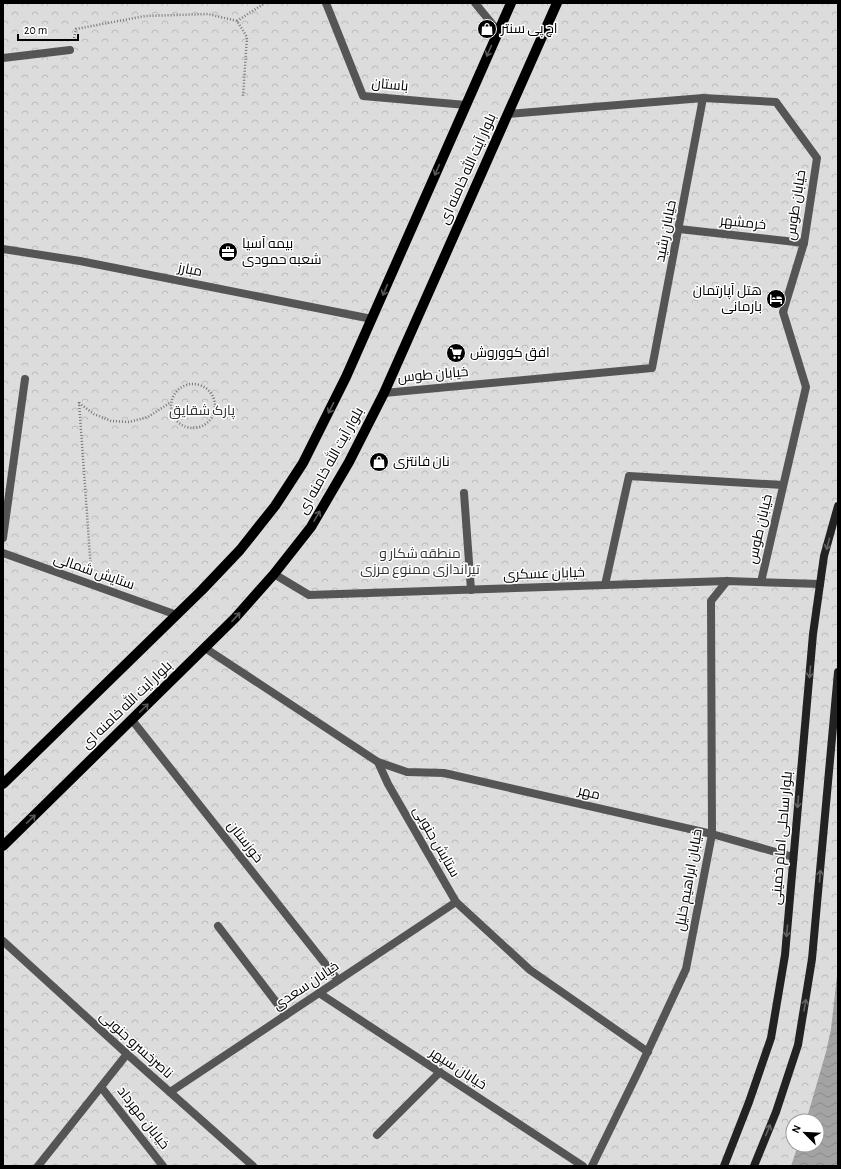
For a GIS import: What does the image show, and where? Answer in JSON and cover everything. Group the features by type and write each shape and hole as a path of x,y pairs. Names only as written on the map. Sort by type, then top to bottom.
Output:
{"main road":[{"name":"بلوار آیت الله خامنه ای","path":"3,784 177,615 240,550 275,506 303,463 346,377 511,3"},
{"name":"بلوار آیت الله خامنه ای","path":"3,846 235,618 274,574 311,527 349,462 384,393 557,3"},
{"name":"بلوار ساحلی امام خمینی","path":"724,1166 749,1102 771,1038 785,955 813,634 824,556 838,506"},
{"path":"754,1166 776,1112 798,1045 812,959 838,672"}],"street":[{"name":"باستان","path":"326,3 363,96 466,105"},
{"path":"475,3 498,31"},
{"path":"3,58 70,50"},
{"name":"خیابان طوس","path":"508,114 703,98 776,102 817,158 804,242 783,312 806,387 760,582"},
{"name":"خیابان رشید","path":"652,368 703,98"},
{"name":"خرمشهر","path":"679,228 804,242"},
{"name":"مبارز","path":"3,249 80,261 372,319"},
{"name":"خیابان طوس","path":"384,393 652,368"},
{"path":"3,538 25,379"},
{"path":"605,585 629,476 783,485"},
{"path":"464,493 471,590"},
{"name":"ستایش شمالی","path":"3,553 177,615"},
{"name":"خیابان عسکری","path":"274,574 309,595 727,581 820,584"},
{"name":"خیابان ابراهیم خلیل","path":"592,1166 648,1052 686,969 712,834 711,601 727,581"},
{"path":"205,648 378,762"},
{"name":"خوزستان","path":"132,720 338,980"},
{"name":"مهر","path":"378,762 407,772 444,774 712,834 793,857"},
{"name":"ستایش جنوبی","path":"378,762 388,784 456,902 530,970 648,1052"},
{"name":"خیابان سعدی","path":"170,1092 456,902"},
{"path":"218,926 286,1015"},
{"name":"ناصرخسرو جنوبی","path":"3,941 253,1166"},
{"name":"خیابان سپهر","path":"319,993 583,1166"},
{"path":"38,1166 127,1054"},
{"path":"378,1135 440,1072"},
{"name":"خیابان مهرداد","path":"101,1087 163,1166"}],"path":[{"path":"76,29 145,16 208,14 237,20 265,3"},
{"path":"237,20 247,37 242,97"},
{"path":"92,585 79,402 94,414 105,419 111,421 130,422 148,417 171,402 178,390 192,384 199,385 211,393 215,407 213,414 204,425 197,428 190,428 177,422 173,416 171,402"}],"green space":[{"name":"منطقه شکار و تیراندازی ممنوع مرزی","path":"3,3 838,3 838,1166 3,1166"}],"water":[{"path":"838,967 838,1166 791,1166 795,1153 825,1153 825,1113 808,1113 831,1029"}],"place":[{"name":"اچ پی سنتر","path":"487,29"},
{"name":"بیمه آسیا شعبه حمودی","path":"228,252"},
{"name":"هتل آپارتمان بارمانی","path":"776,299"},
{"name":"افق کووروش","path":"456,353"},
{"name":"نان فانتزی","path":"379,462"}],"park label":[{"name":"پارک شقایق","path":"202,411"}]}
